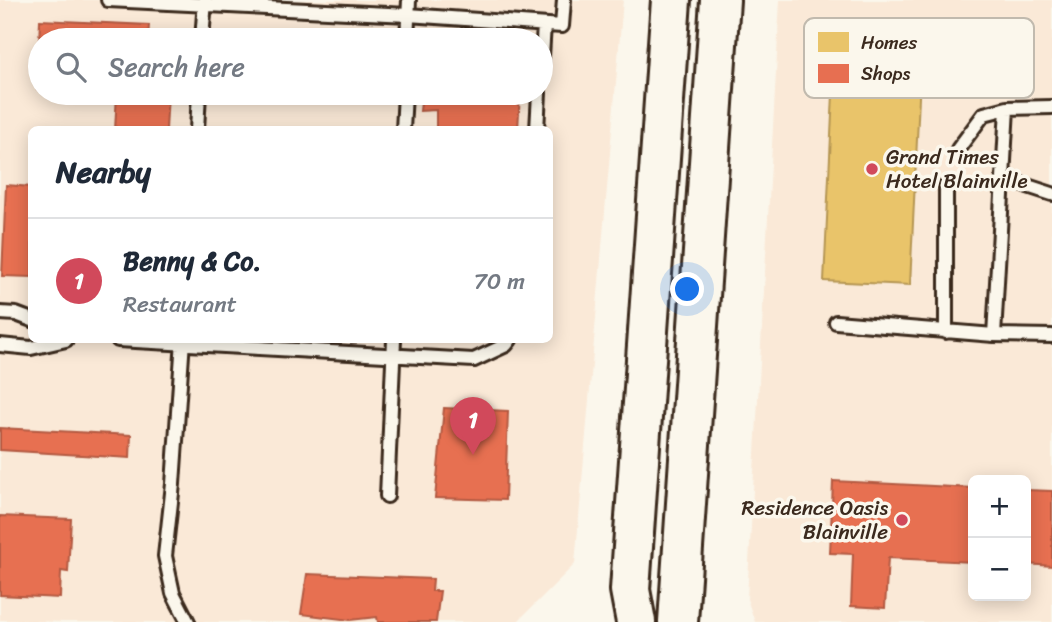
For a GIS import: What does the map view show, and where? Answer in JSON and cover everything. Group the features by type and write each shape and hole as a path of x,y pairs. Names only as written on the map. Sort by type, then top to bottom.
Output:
{"highway":[{"path":"606,622 633,606 671,0"},
{"path":"678,622 720,0"}],"lane":[{"path":"108,0 205,2 562,26 564,0"},
{"path":"407,28 409,0"},
{"path":"203,28 205,2"},
{"path":"197,126 198,105"},
{"path":"404,126 405,105"},
{"path":"537,126 539,105"},
{"path":"958,149 984,114 1007,108 1052,107"},
{"path":"994,335 1007,108"},
{"path":"1003,178 1052,194"},
{"path":"946,186 946,332"},
{"path":"0,313 16,314 28,318"},
{"path":"836,322 946,332 1052,336"},
{"path":"0,345 31,348 53,343"},
{"path":"183,343 173,484 164,556 173,593 188,622"},
{"path":"213,343 474,360 508,343"},
{"path":"387,496 394,343"}],"shaded area":[{"path":"0,0 623,0 575,564 517,622 0,620"},
{"path":"780,0 1052,0 1052,622 755,622 747,599"}],"building: Homes":[{"name":"Grand Times Hotel Blainville","path":"833,98 919,98 910,285 824,281"}],"building: Shops":[{"path":"40,20 149,25 149,28 40,28"},
{"path":"116,105 167,105 166,126 115,126"},
{"path":"421,105 519,105 518,126 436,126 436,110 420,111"},
{"path":"6,185 28,187 28,277 2,276"},
{"path":"444,408 508,411 505,500 435,498"},
{"path":"0,428 131,435 130,458 0,450"},
{"name":"Residence Oasis Blainville","path":"833,481 968,488 968,562 888,558 885,608 851,606 853,554 830,553"},
{"path":"1031,490 1052,491 1052,566 1031,564"},
{"path":"0,516 71,519 68,572 61,571 60,598 0,595"},
{"path":"307,574 433,579 432,591 440,591 436,622 378,622 377,617 350,620 301,614"}],"place":[{"name":"Grand Times Hotel Blainville","path":"872,169"},
{"name":"Benny & Co.","path":"473,455"},
{"name":"Residence Oasis Blainville","path":"902,520"}]}
